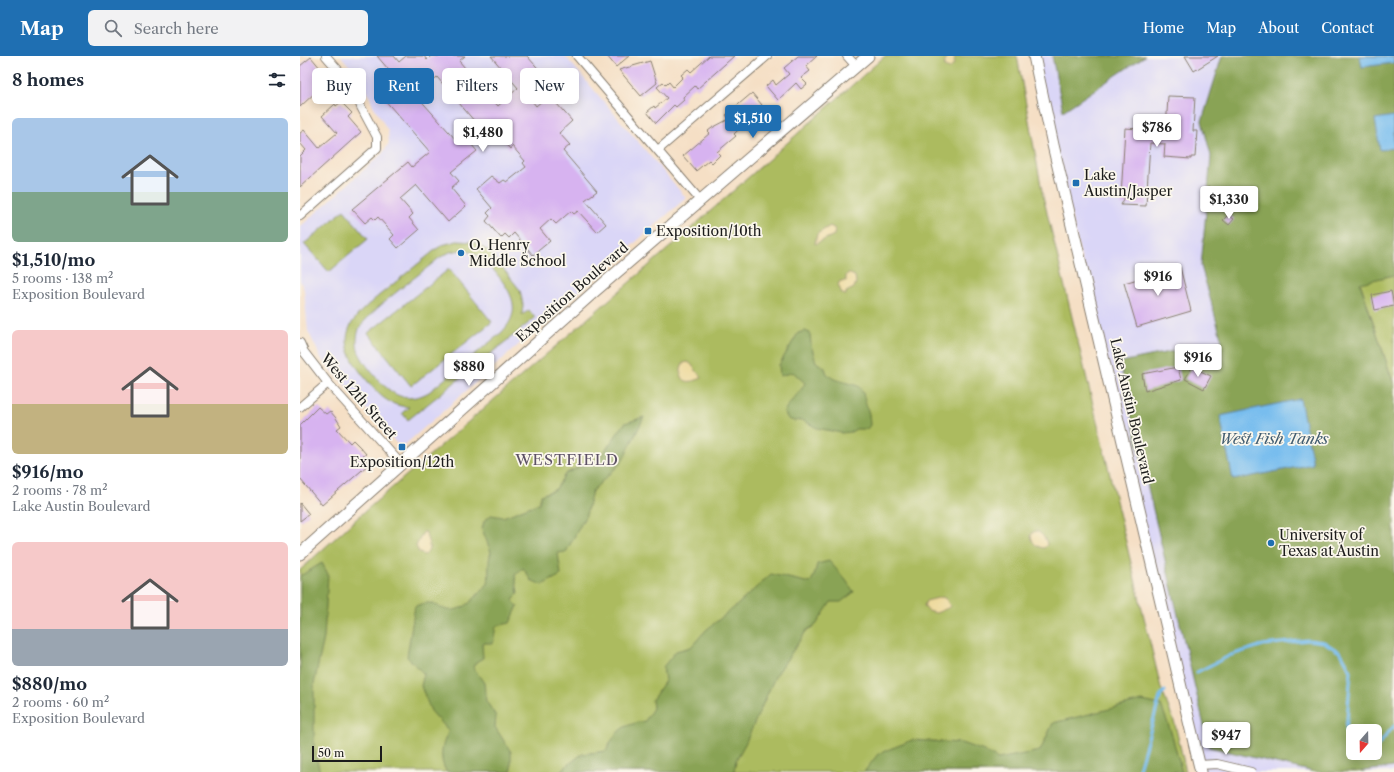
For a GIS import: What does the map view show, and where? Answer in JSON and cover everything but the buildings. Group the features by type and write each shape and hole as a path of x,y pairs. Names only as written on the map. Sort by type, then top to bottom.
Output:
{"street":[{"path":"300,216 377,148 377,138 360,107 357,95 347,80 326,56"},
{"path":"577,56 700,200"},
{"path":"658,150 767,56"},
{"path":"847,56 856,66"},
{"name":"Exposition Boulevard","path":"300,554 700,200 868,56"},
{"name":"Lake Austin Boulevard","path":"1034,56 1053,145 1200,768"},
{"name":"West 12th Street","path":"300,343 304,352 328,383 401,464"},
{"path":"300,407 328,383"},
{"path":"1200,768 1217,764 1251,772"}],"shaded area":[{"name":"O. Henry Middle School","path":"341,56 565,56 575,68 520,68 520,104 579,104 579,72 686,198 401,448 321,358 308,331 304,289 300,280 300,227 383,153 389,143 388,131 373,105 366,88 366,68 351,68"},
{"name":"University of Texas at Austin","path":"1034,56 1394,56 1394,772 1201,772"}],"green space":[{"path":"885,56 1017,56 1043,196 1161,688 1175,724 1186,772 300,772 300,570 364,512 661,255"},
{"path":"1052,56 1145,56 1063,111"},
{"name":"University of Texas at Austin","path":"1222,56 1394,56 1394,275 1360,283 1394,385 1394,767 1356,772 1314,772 1209,747 1123,382 1121,362 1222,341 1201,266 1211,156 1202,121"},
{"path":"344,210 368,239 329,272 304,244"},
{"path":"457,241 474,242 491,253 520,290 523,305 522,315 529,310 535,318 408,420 402,413 409,407 389,402 379,394 354,363 347,339 349,328 363,309 374,299 442,245","holes":["461,250 477,255 485,261 507,288 513,302 512,317 508,325 501,333 429,392 419,397 411,398 394,393 375,376 360,356 357,345 359,329 372,313 383,303 439,258 450,252"]},
{"path":"449,269 492,322 411,386 368,333"},
{"path":"1394,275 1394,385 1360,282"},
{"path":"805,331 810,333 811,345 816,362 825,368 827,374 834,379 858,386 862,390 869,414 870,425 867,429 856,429 851,432 841,433 817,428 802,420 794,421 788,419 784,412 805,383 793,372 780,376 779,365 798,333"},
{"path":"644,417 622,462 592,491 586,515 566,552 558,553 561,575 542,585 531,580 523,568 515,575 518,593 513,601 518,606 510,623 496,626 493,643 482,643 483,658 476,662 473,667 484,683 486,701 496,716 495,727 511,752 511,772 447,772 444,767 442,752 444,741 449,731 431,711 421,686 424,674 407,657 415,606 426,603 451,610 463,607 470,603 488,584 489,560 491,552 482,529 484,521 491,515 503,517 539,503 541,495 556,489 565,474 601,456 625,423"},
{"path":"829,561 854,592 841,602 831,602 816,625 807,630 775,677 745,744 736,760 734,772 559,772 582,754 606,751 613,738 620,730 630,725 645,721 653,708 652,700 665,681 663,667 676,651 691,647 706,630 736,606 771,574 810,583 814,576 817,564"},
{"path":"322,563 328,574 324,638 314,684 314,748 320,772 300,772 300,576"},
{"path":"1142,701 1161,705 1171,732 1182,772 864,772 878,754 912,740 961,743 984,751 998,759 1040,751 1053,723"}],"sand":[{"path":"946,56 955,56 954,64 950,69 944,67"},
{"path":"830,226 835,229 834,235 815,244 817,234"},
{"path":"848,273 855,276 856,282 854,288 846,292 846,295 844,295 838,285 840,281 846,281 846,276"},
{"path":"688,362 702,378 694,381 687,381 682,378 681,368 683,363"},
{"path":"1036,531 1042,535 1046,541 1047,545 1044,548 1037,546 1032,540 1031,535"},
{"path":"423,532 426,532 429,547 428,552 425,555 419,553 416,546"},
{"path":"942,597 946,599 950,606 948,608 936,613 928,611 924,606 926,601"}],"water":[{"path":"1360,56 1394,56 1394,63 1362,67"},
{"path":"1394,116 1394,148 1380,150 1375,119"},
{"name":"West Fish Tanks","path":"1300,399 1313,464 1233,480 1220,416"}],"waterway":[{"path":"1197,672 1231,655 1263,645 1308,640 1324,642 1341,653 1351,671 1347,724"},
{"path":"1138,772 1161,694 1165,691"},
{"path":"1382,741 1394,726"}],"place":[{"name":"Lake Austin/Jasper","path":"1076,183"},
{"name":"Exposition/10th","path":"648,231"},
{"name":"O. Henry Middle School","path":"461,253"},
{"name":"Exposition/12th","path":"402,447"},
{"name":"University of Texas at Austin","path":"1271,543"}],"district":[{"name":"WESTFIELD","path":"567,459"}]}
